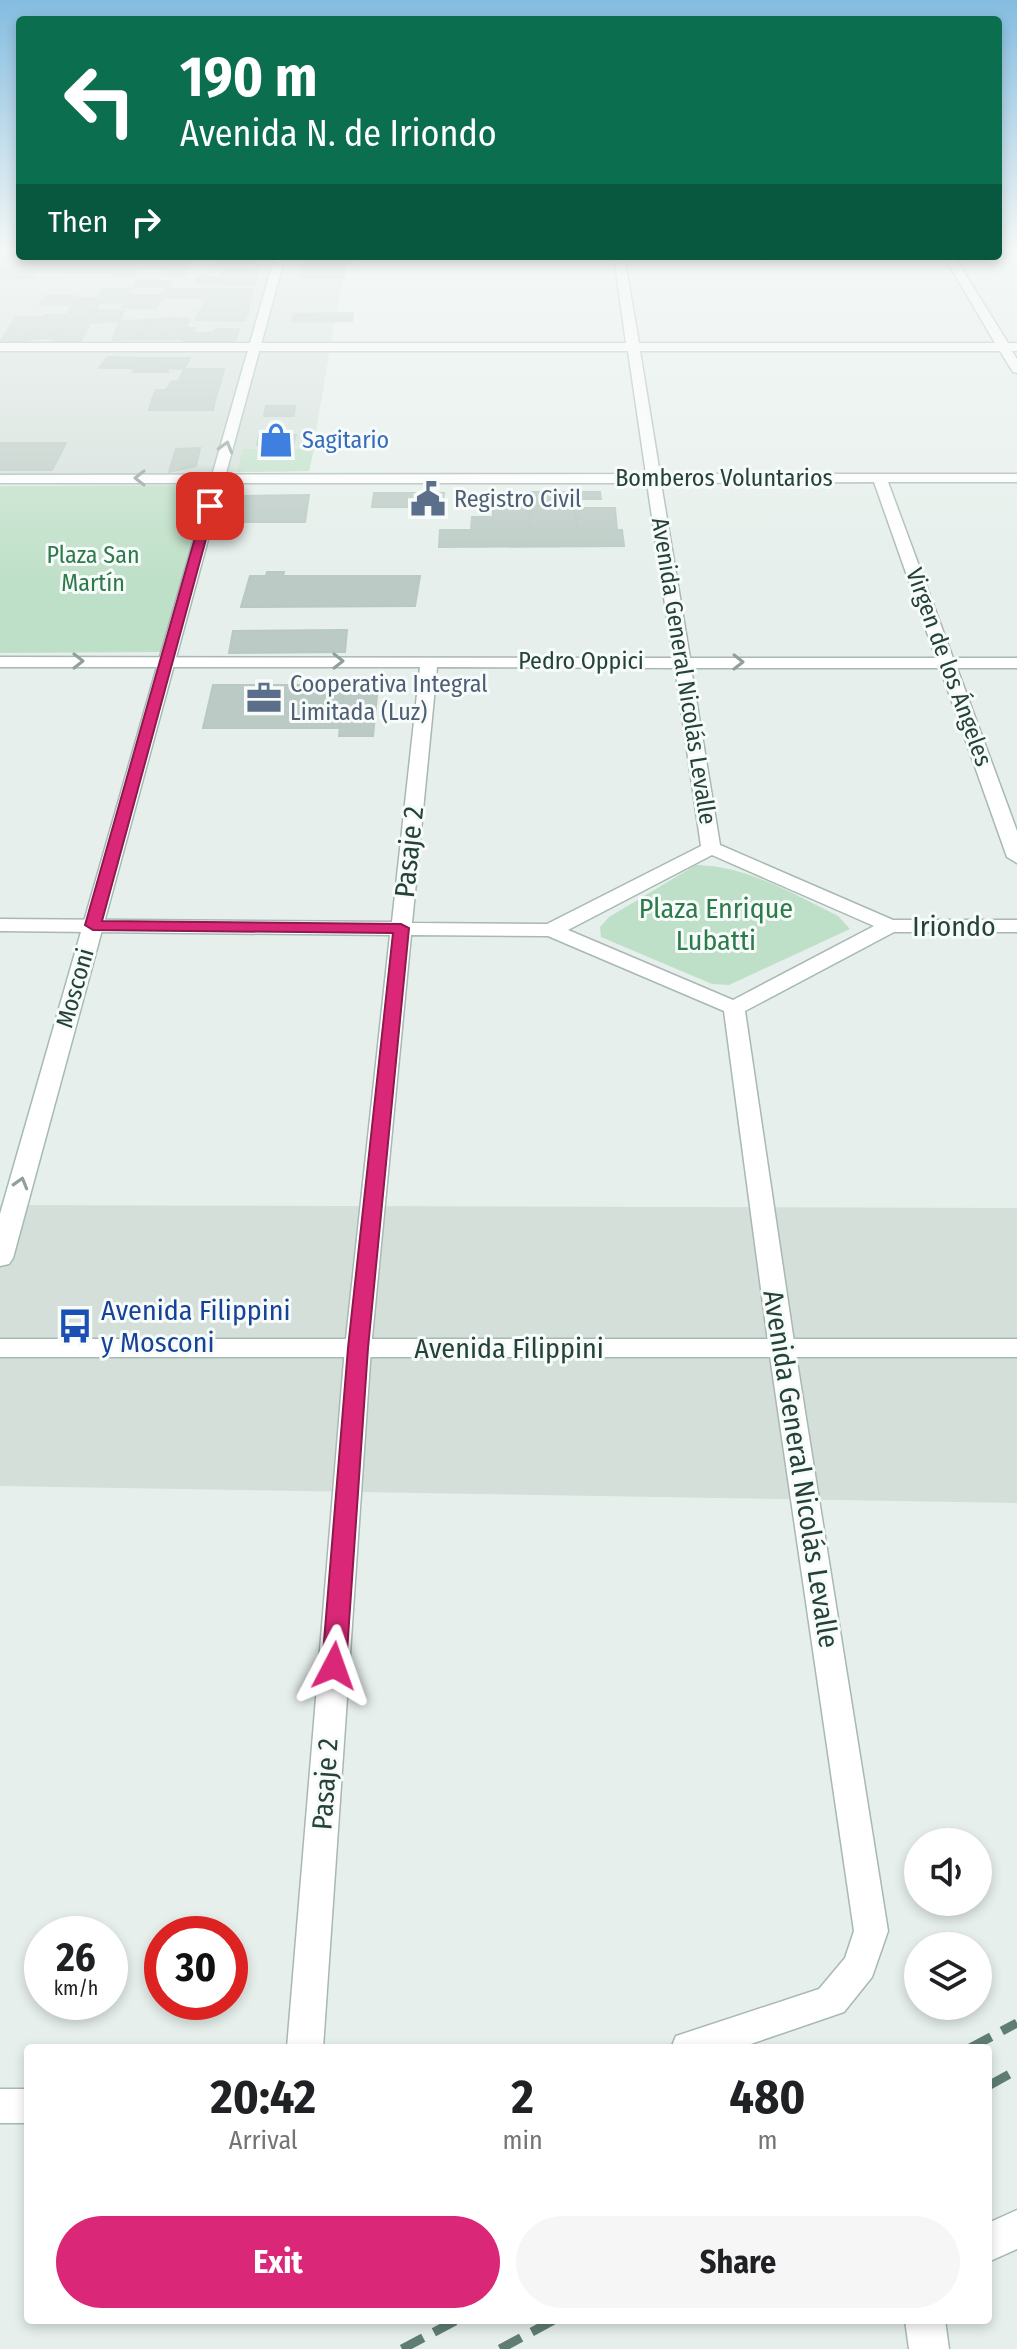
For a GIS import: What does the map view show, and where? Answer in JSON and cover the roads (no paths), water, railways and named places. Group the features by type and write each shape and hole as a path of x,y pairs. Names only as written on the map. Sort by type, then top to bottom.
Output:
{"street":[{"name":"Mosconi","path":"0,1258 250,361"},
{"name":"Avenida General Nicolás Levalle","path":"636,361 711,848"},
{"name":"Virgen de los Ángeles","path":"879,478 1017,857"},
{"name":"Bomberos Voluntarios","path":"0,479 1017,478"},
{"name":"Pasaje 2","path":"305,2044 358,1348 429,661"},
{"name":"Pedro Oppici","path":"0,662 1017,663"},
{"path":"551,930 711,848 890,926"},
{"path":"0,925 551,930 734,1008 890,926"},
{"name":"Iriondo","path":"890,926 1017,926"},
{"name":"Avenida General Nicolás Levalle","path":"701,2044 831,2001 860,1966 871,1931 782,1349 734,1008"},
{"name":"Avenida Filippini","path":"0,1348 1017,1348"},
{"path":"0,2106 24,2106"},
{"path":"992,2241 1017,2229"},
{"path":"926,2324 929,2349"}],"railway":[{"path":"978,2044 1017,2023"},
{"path":"992,2084 1017,2070"},
{"path":"402,2349 449,2324"},
{"path":"500,2349 547,2324"}],"place":[{"name":"Sagitario","path":"276,440"},
{"name":"Registro Civil","path":"428,499"},
{"name":"Cooperativa Integral Limitada (Luz)","path":"264,698"},
{"name":"Avenida Filippini y Mosconi","path":"75,1326"}],"park label":[{"name":"Plaza San Martín","path":"93,569"},
{"name":"Plaza Enrique Lubatti","path":"716,924"}]}
